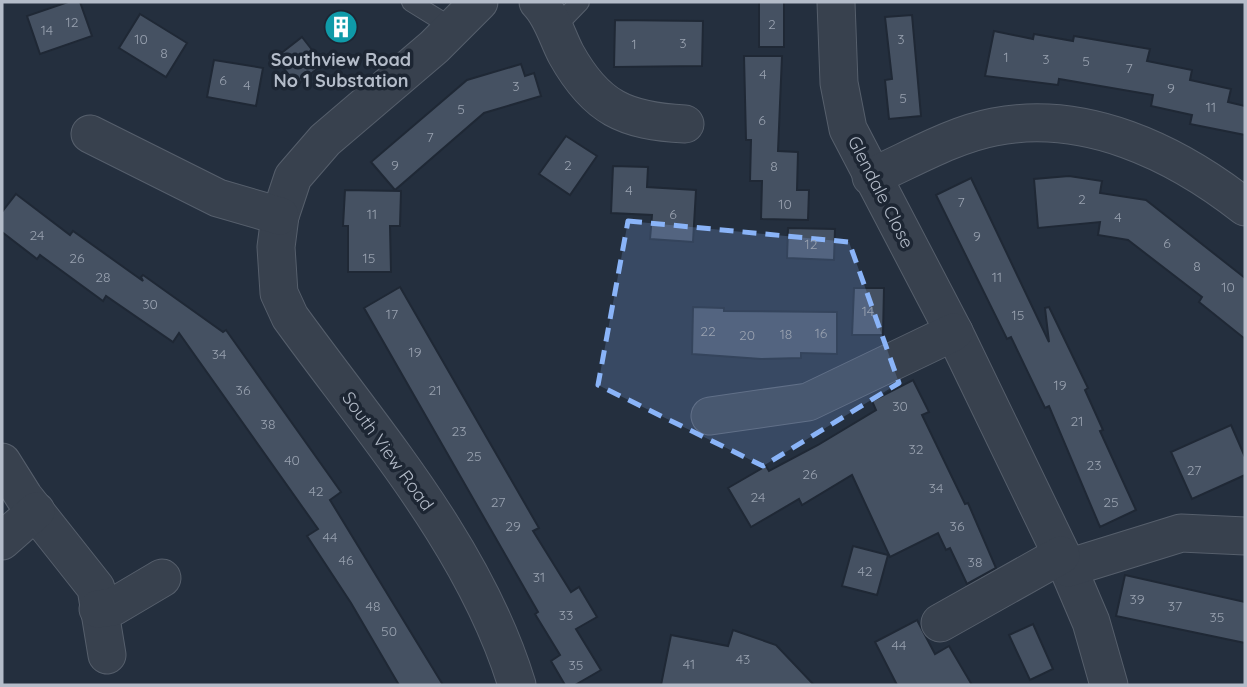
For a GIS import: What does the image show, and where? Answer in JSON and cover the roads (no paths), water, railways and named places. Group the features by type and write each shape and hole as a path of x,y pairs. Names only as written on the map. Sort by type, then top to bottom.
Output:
{"street":[{"name":"South View Road","path":"478,2 453,28 325,140 293,177 280,216 276,247 279,293 290,317 439,521 471,577 506,649 517,685"},
{"name":"Glendale Close","path":"836,2 839,83 848,129 954,332 1064,562 1091,622 1109,685"},
{"path":"546,15 583,80 608,106 645,122 685,124"},
{"path":"871,177 993,127 1068,124 1118,136 1161,152 1245,207"},
{"path":"90,134 218,198 280,216"},
{"path":"710,416 807,402 954,332"},
{"path":"2,461 36,511 96,588 107,655"},
{"path":"2,541 36,511"},
{"path":"940,623 1064,562 1181,533 1245,536"},
{"path":"98,609 113,607 162,578"}],"lane":[{"path":"411,2 453,28"},
{"path":"546,15 580,2"}],"place":[{"name":"Southview Road No 1 Substation","path":"341,27"}]}
